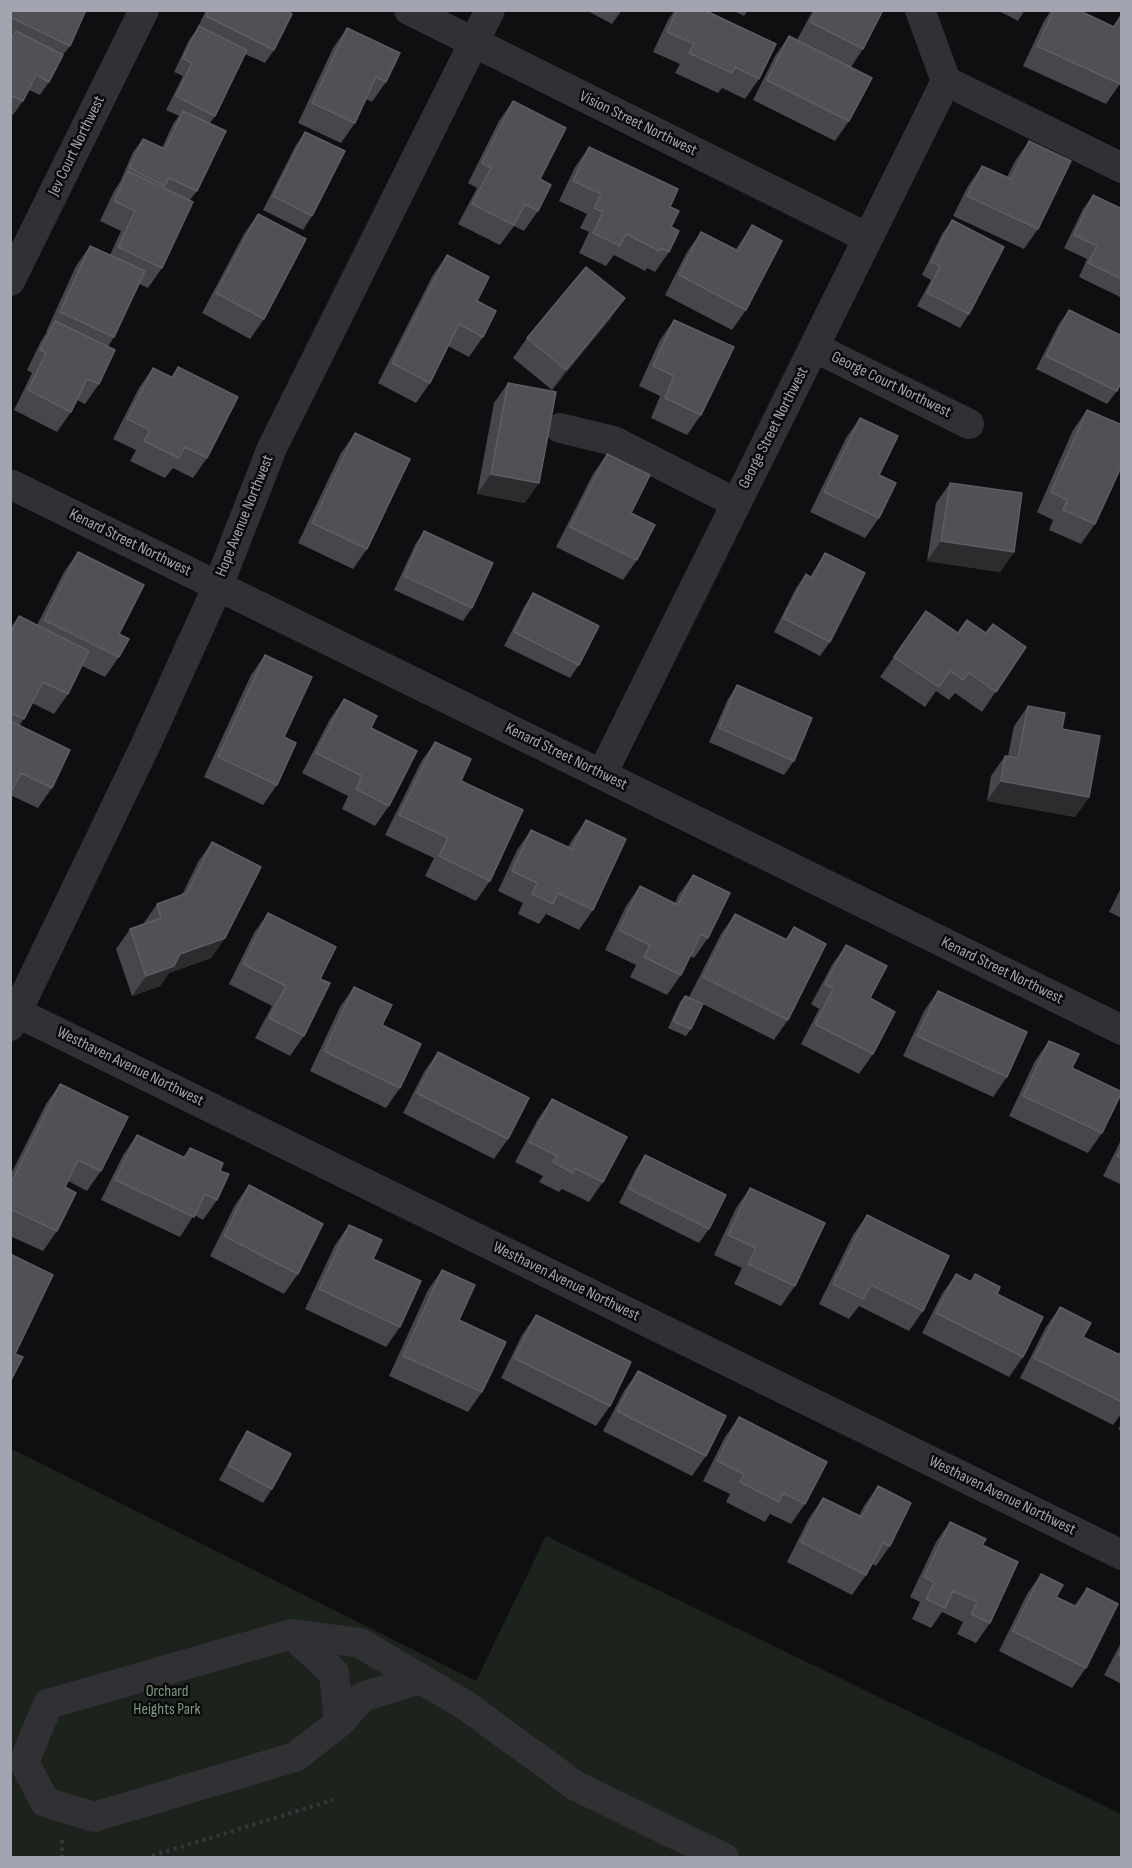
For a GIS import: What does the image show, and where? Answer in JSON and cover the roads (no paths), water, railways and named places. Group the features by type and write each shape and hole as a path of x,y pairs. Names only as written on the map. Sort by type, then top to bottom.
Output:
{"street":[{"name":"Jev Court Northwest","path":"10,281 144,10"},
{"name":"Vision Street Northwest","path":"409,10 868,238"},
{"name":"Hope Avenue Northwest","path":"13,1016 147,742 218,586 272,448 490,10"},
{"path":"920,10 946,81 1122,168"},
{"name":"George Street Northwest","path":"602,774 946,81"},
{"name":"George Court Northwest","path":"814,347 969,424"},
{"path":"560,428 614,441 736,503"},
{"name":"Kenard Street Northwest","path":"10,484 1122,1030"},
{"name":"Westhaven Avenue Northwest","path":"13,1016 1122,1555"},
{"path":"292,1634 334,1673 339,1723"},
{"path":"420,1679 362,1697 339,1723 295,1757 94,1817 45,1802 24,1762 48,1704 292,1634 360,1643 420,1679 465,1706 576,1786 724,1857"}],"park label":[{"name":"Orchard Heights Park","path":"167,1701"}]}
